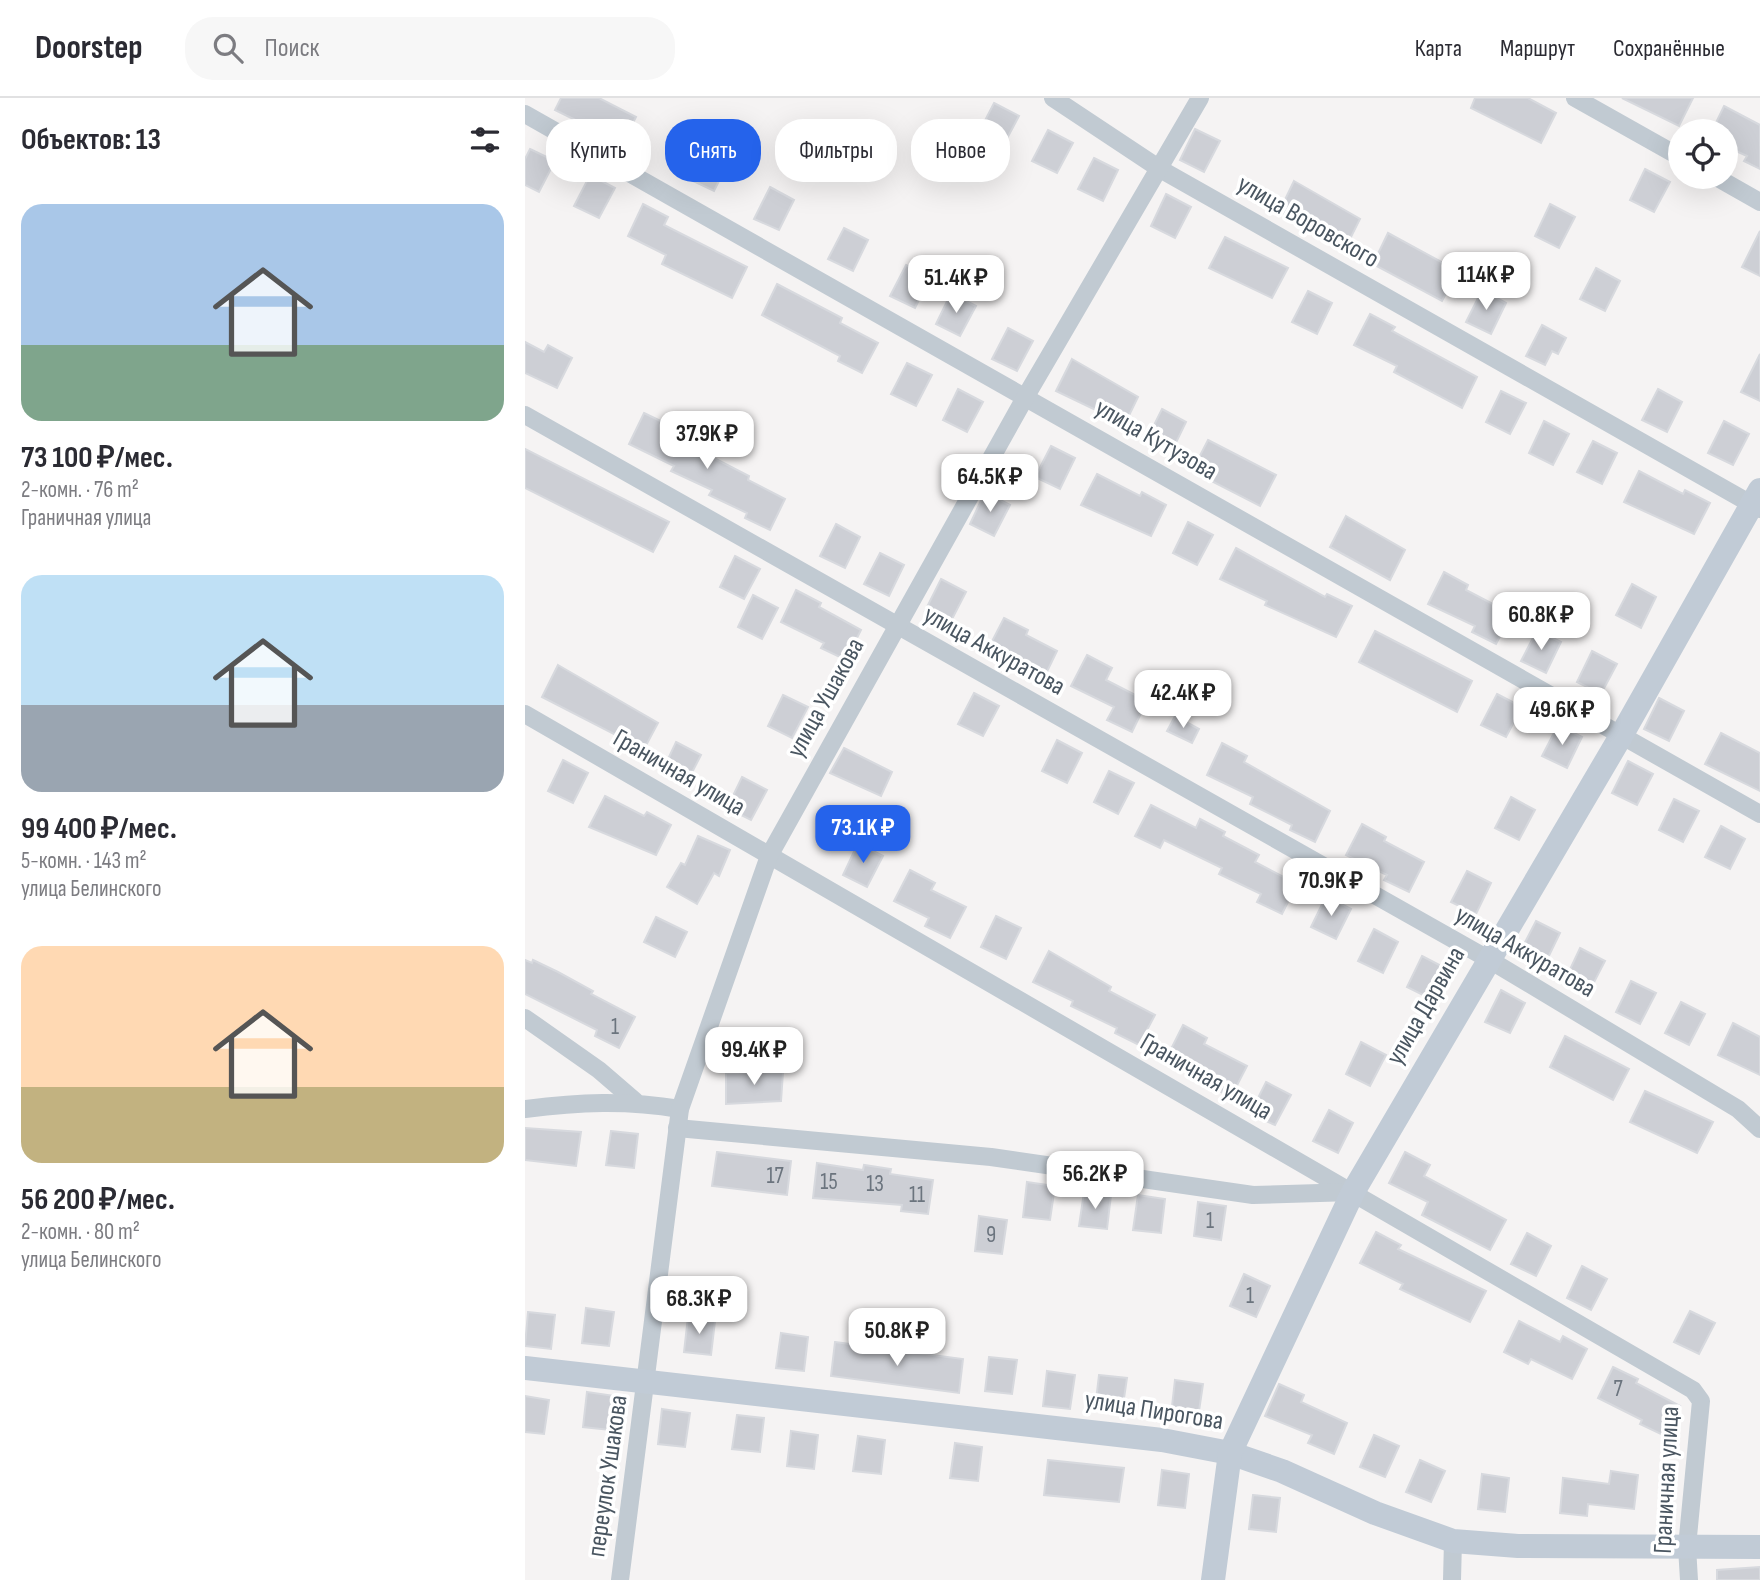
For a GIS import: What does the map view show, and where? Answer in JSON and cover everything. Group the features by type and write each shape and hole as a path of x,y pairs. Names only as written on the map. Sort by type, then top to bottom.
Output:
{"street":[{"name":"улица Воровского","path":"1053,98 1160,169 1757,501"},
{"name":"улица Ушакова","path":"647,1380 680,1109 769,856 1025,396 1200,98"},
{"path":"1575,98 1668,150"},
{"name":"улица Кутузова","path":"525,114 1760,814"},
{"path":"1737,189 1760,202"},
{"name":"улица Аккуратова","path":"525,415 1488,959 1738,1109 1760,1129"},
{"name":"улица Дарвина","path":"1213,1580 1230,1452 1353,1192 1757,501"},
{"name":"Граничная улица","path":"525,714 1353,1192 1698,1395 1701,1401 1687,1547 1689,1580"},
{"path":"525,1017 599,1070 635,1101"},
{"path":"525,1110 565,1104 635,1101 680,1109"},
{"path":"677,1129 991,1157 1253,1195 1353,1192"},
{"name":"улица Пирогова","path":"525,1368 1162,1440 1230,1452 1282,1471 1374,1513 1453,1541 1518,1546 1760,1547"},
{"name":"переулок Ушакова","path":"620,1580 647,1380"},
{"path":"1452,1580 1453,1541"}],"building":[{"path":"561,98 599,98 636,117 573,119 555,110"},
{"path":"1475,98 1528,98 1556,113 1541,143 1471,108"},
{"path":"1622,98 1693,98 1682,119 1668,121"},
{"path":"994,103 1019,116 1010,133 1010,119 986,119"},
{"path":"1724,106 1760,125 1760,169 1744,161 1747,156 1738,152 1738,119 1718,119"},
{"path":"1195,129 1220,141 1204,172 1180,160"},
{"path":"1048,130 1073,143 1057,173 1032,161"},
{"path":"530,149 546,157 546,178 539,192 525,185 525,159"},
{"path":"1094,158 1118,170 1103,201 1078,189"},
{"path":"1645,169 1668,181 1654,212 1630,200"},
{"path":"1294,181 1360,219 1345,249 1320,237 1322,233 1279,212"},
{"path":"586,182 603,182 615,188 599,218 574,206"},
{"path":"695,182 718,182 714,191"},
{"path":"770,187 794,200 779,230 754,219"},
{"path":"1166,194 1191,207 1175,238 1151,226"},
{"path":"643,204 668,217 664,225 747,267 732,298 662,264 666,255 628,236"},
{"path":"1550,204 1575,217 1559,248 1535,236"},
{"path":"844,228 868,240 853,271 828,259"},
{"path":"1760,231 1760,276 1742,267"},
{"path":"1388,233 1458,271 1442,301 1373,264"},
{"path":"1225,237 1288,268 1272,298 1209,268"},
{"path":"906,265 930,278 915,308 890,296"},
{"path":"1596,268 1620,281 1605,311 1580,299"},
{"path":"777,284 842,318 840,323 878,343 862,373 838,361 840,356 762,315"},
{"path":"1482,290 1506,303 1491,334 1466,322"},
{"path":"1308,291 1332,303 1317,334 1292,322"},
{"path":"951,293 976,306 960,336 936,324"},
{"path":"1370,314 1395,327 1392,331 1477,377 1462,408 1394,372 1397,366 1354,345"},
{"path":"1542,325 1566,338 1558,354 1552,351 1545,365 1526,356"},
{"path":"1008,328 1033,341 1017,371 992,359"},
{"path":"525,342 544,352 548,345 572,358 557,388 525,373"},
{"path":"1760,354 1760,401 1741,392"},
{"path":"1072,359 1138,397 1123,428 1098,416 1100,412 1056,391"},
{"path":"907,363 932,375 916,406 891,394"},
{"path":"958,389 983,402 967,432 943,420"},
{"path":"1658,389 1682,402 1667,432 1642,420"},
{"path":"1501,391 1526,403 1510,434 1486,422"},
{"path":"1162,409 1186,422 1171,453 1146,441"},
{"path":"644,413 669,425 667,429 711,452 710,456 749,476 748,480 785,499 770,530 745,518 747,513 709,495 712,490 671,471 674,466 629,444"},
{"path":"1544,421 1569,434 1553,465 1529,453"},
{"path":"1724,421 1749,434 1733,465 1708,453"},
{"path":"1208,440 1276,475 1260,506 1192,471"},
{"path":"1593,441 1617,453 1602,484 1577,472"},
{"path":"1051,446 1075,458 1060,489 1035,477"},
{"path":"525,449 669,522 653,552 525,488"},
{"path":"1639,471 1683,494 1685,490 1710,503 1694,534 1624,502"},
{"path":"1097,474 1140,496 1142,492 1166,505 1151,536 1081,505"},
{"path":"985,492 1010,505 994,536 970,524"},
{"path":"1346,516 1405,550 1390,580 1330,547"},
{"path":"1188,522 1213,535 1197,565 1173,553"},
{"path":"836,524 860,537 845,568 820,556"},
{"path":"1236,548 1325,597 1327,594 1352,606 1336,637 1265,605 1267,601 1220,579"},
{"path":"880,553 904,565 889,596 864,584"},
{"path":"735,556 760,569 744,599 720,587"},
{"path":"1444,572 1468,585 1466,590 1512,614 1496,644 1472,632 1475,626 1428,604"},
{"path":"941,579 966,592 950,623 925,611"},
{"path":"1632,584 1656,597 1641,628 1616,615"},
{"path":"796,590 821,603 819,607 861,630 846,660 821,648 824,643 781,622"},
{"path":"753,595 778,608 762,639 738,627"},
{"path":"1004,618 1028,630 1026,635 1057,651 1042,682 1017,670 1019,664 988,649"},
{"path":"1537,630 1561,642 1546,673 1521,661"},
{"path":"1375,631 1472,681 1457,712 1359,662"},
{"path":"1592,651 1617,664 1601,694 1577,682"},
{"path":"1087,655 1112,668 1106,680 1147,701 1132,732 1107,720 1114,707 1071,686"},
{"path":"558,665 658,723 642,753 617,741 620,737 542,697"},
{"path":"974,693 999,706 983,736 958,724"},
{"path":"1497,694 1522,707 1506,737 1481,725"},
{"path":"783,695 808,707 792,738 768,726"},
{"path":"1659,698 1684,711 1669,741 1644,729"},
{"path":"1175,716 1199,729 1192,743 1167,731"},
{"path":"1558,725 1582,737 1567,768 1542,756"},
{"path":"1721,733 1760,753 1760,791 1705,764"},
{"path":"1057,740 1082,753 1067,783 1042,771"},
{"path":"676,742 701,755 685,786 661,774"},
{"path":"1222,743 1247,756 1244,762 1330,811 1315,842 1290,830 1292,825 1250,804 1253,797 1207,775"},
{"path":"844,748 892,772 881,796 830,773"},
{"path":"563,760 588,773 573,803 548,791"},
{"path":"1628,761 1653,774 1637,805 1612,793"},
{"path":"1109,771 1134,783 1118,814 1094,802"},
{"path":"742,777 767,790 751,820 727,808"},
{"path":"605,796 644,816 647,812 671,825 656,855 589,827"},
{"path":"1511,797 1535,810 1519,840 1495,828"},
{"path":"1674,799 1699,811 1683,842 1659,830"},
{"path":"1151,805 1196,828 1200,819 1225,832 1223,836 1259,855 1255,862 1297,884 1282,914 1257,902 1261,894 1219,874 1222,868 1164,840 1160,848 1135,836"},
{"path":"1362,824 1386,837 1384,841 1424,862 1409,892 1384,880 1387,875 1346,855"},
{"path":"1721,826 1745,839 1730,869 1705,857"},
{"path":"698,836 730,850 719,876 714,873 697,904 667,887 681,863 685,865"},
{"path":"858,843 883,856 867,887 843,875"},
{"path":"910,870 935,883 931,890 966,907 950,938 925,926 929,918 894,901"},
{"path":"1467,871 1491,883 1476,914 1451,902"},
{"path":"1326,896 1351,909 1336,939 1311,927"},
{"path":"996,916 1021,928 1006,959 981,947"},
{"path":"656,917 687,932 675,957 644,942"},
{"path":"1536,921 1560,933 1545,964 1520,952"},
{"path":"1374,929 1398,942 1383,973 1358,961"},
{"path":"1580,948 1605,961 1589,992 1565,980"},
{"path":"1049,951 1111,987 1109,991 1155,1015 1139,1045 1115,1033 1117,1028 1071,1006 1073,1001 1033,982"},
{"path":"1422,956 1447,969 1431,999 1407,987"},
{"path":"525,960 532,963 533,960 558,972 593,991 591,994 635,1017 619,1048 595,1036 597,1030 525,994"},
{"path":"1631,981 1656,993 1640,1024 1616,1012"},
{"path":"1501,990 1525,1003 1510,1033 1485,1022"},
{"path":"1681,1002 1705,1014 1689,1045 1665,1033"},
{"path":"1733,1023 1760,1037 1760,1075 1718,1055"},
{"path":"1183,1025 1207,1038 1204,1044 1247,1066 1231,1097 1207,1085 1210,1078 1167,1057"},
{"path":"1565,1036 1629,1069 1613,1100 1550,1067"},
{"path":"1361,1042 1386,1055 1370,1086 1346,1074"},
{"path":"783,1072 781,1101 726,1104 726,1073"},
{"path":"1266,1082 1291,1095 1275,1125 1250,1114"},
{"path":"1645,1091 1713,1122 1697,1153 1630,1122"},
{"path":"1329,1110 1353,1123 1338,1153 1313,1141"},
{"path":"525,1128 581,1132 576,1166 525,1160"},
{"path":"611,1131 638,1134 634,1168 606,1165"},
{"path":"717,1152 791,1161 787,1195 712,1186"},
{"path":"1405,1152 1430,1165 1424,1176 1506,1220 1490,1250 1422,1215 1428,1202 1389,1183"},
{"path":"817,1163 863,1170 864,1165 891,1169 890,1174 933,1180 928,1214 901,1211 902,1205 813,1198"},
{"path":"1027,1182 1055,1186 1050,1220 1023,1217"},
{"path":"1084,1192 1111,1195 1107,1229 1079,1226"},
{"path":"1138,1195 1165,1199 1161,1233 1133,1230"},
{"path":"1198,1202 1226,1206 1221,1240 1194,1236"},
{"path":"979,1216 1007,1220 1002,1254 975,1251"},
{"path":"1376,1232 1401,1245 1398,1249 1486,1291 1470,1322 1400,1289 1403,1284 1360,1263"},
{"path":"1527,1233 1551,1246 1536,1276 1511,1264"},
{"path":"1582,1266 1607,1279 1591,1310 1567,1298"},
{"path":"1244,1274 1270,1286 1256,1317 1230,1306"},
{"path":"586,1308 614,1312 609,1346 582,1343"},
{"path":"1690,1311 1715,1323 1699,1354 1674,1342"},
{"path":"528,1312 555,1315 551,1349 525,1346"},
{"path":"688,1317 715,1321 711,1355 684,1352"},
{"path":"1519,1321 1560,1342 1563,1336 1587,1349 1572,1379 1531,1359 1528,1364 1504,1352"},
{"path":"781,1333 808,1337 804,1371 776,1368"},
{"path":"835,1342 963,1359 959,1393 831,1376"},
{"path":"989,1357 1017,1360 1012,1394 985,1391"},
{"path":"1613,1367 1638,1379 1636,1383 1680,1406 1665,1436 1640,1424 1642,1420 1598,1398"},
{"path":"1047,1371 1075,1375 1070,1409 1043,1406"},
{"path":"1099,1375 1127,1378 1122,1412 1095,1409"},
{"path":"1175,1380 1203,1384 1198,1418 1171,1415"},
{"path":"1279,1384 1304,1395 1301,1402 1347,1423 1334,1454 1308,1443 1312,1435 1265,1416"},
{"path":"587,1392 615,1396 610,1430 583,1427"},
{"path":"525,1396 549,1400 544,1434 525,1432"},
{"path":"662,1409 690,1413 685,1447 658,1444"},
{"path":"737,1415 764,1418 760,1452 732,1449"},
{"path":"791,1431 818,1435 814,1469 787,1466"},
{"path":"1374,1435 1399,1446 1385,1477 1360,1467"},
{"path":"858,1436 885,1440 881,1474 853,1471"},
{"path":"955,1443 982,1447 978,1481 950,1478"},
{"path":"1048,1460 1124,1468 1119,1502 1044,1495"},
{"path":"1420,1460 1445,1471 1431,1502 1406,1492"},
{"path":"1162,1470 1189,1474 1185,1508 1158,1505"},
{"path":"1611,1471 1638,1475 1634,1509 1588,1504 1587,1516 1560,1513 1563,1478 1609,1484"},
{"path":"1482,1474 1509,1478 1505,1512 1478,1509"},
{"path":"1253,1495 1280,1498 1276,1532 1249,1529"},
{"path":"1760,1567 1760,1580 1717,1580 1717,1570"}]}
